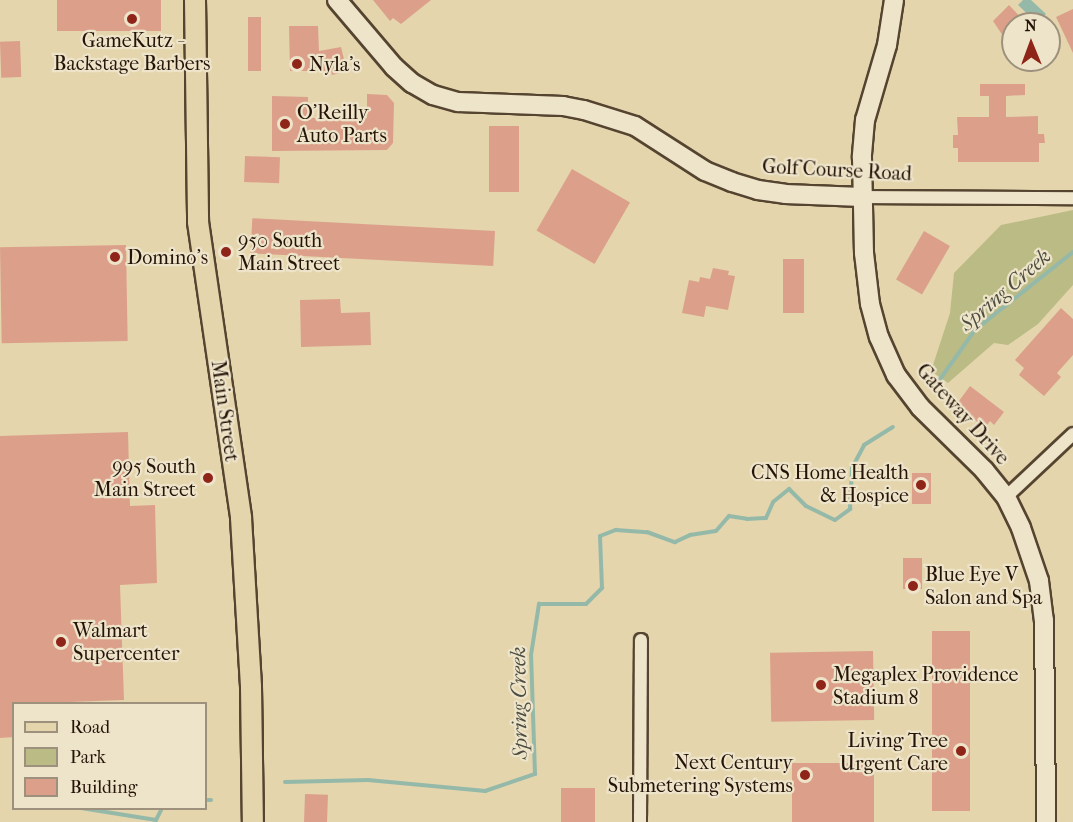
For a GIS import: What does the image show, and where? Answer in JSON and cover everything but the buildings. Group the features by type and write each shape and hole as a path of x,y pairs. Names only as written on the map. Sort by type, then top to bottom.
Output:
{"main road":[{"name":"Main Street","path":"195,0 198,222 241,518 251,687 253,822"},
{"name":"Golf Course Road","path":"337,0 393,67 412,83 433,95 458,102 563,106 584,110 635,126 705,171 732,182 758,190 785,194 862,197"},
{"name":"Gateway Drive","path":"894,0 887,45 866,120 862,197 864,253 870,304 879,337 896,375 920,406 984,470 1006,497 1021,528 1039,581 1044,620 1046,822"}],"street":[{"name":"Golf Course Road","path":"862,197 1073,198"},
{"path":"1006,497 1073,434"},
{"path":"640,822 642,640"}],"green space":[{"path":"1073,210 1073,285 1038,324 1008,345 994,343 948,383 931,371 950,313 954,273 1001,225"}],"shaded area":[{"path":"1023,0 1031,0 1044,12 1025,12 1018,5"}],"waterway":[{"name":"Spring Creek","path":"938,382 975,330 1073,252"},
{"name":"Spring Creek","path":"285,782 368,780 485,791 535,774 531,655 539,604 586,604 602,588 600,536 616,530 647,532 675,542 690,535 716,531 729,516 747,519 766,518 773,502 789,489 806,506 835,520 850,509 852,468 864,445 893,427"},
{"name":"Spring Creek","path":"94,810 156,820 161,810"}],"place":[{"name":"GameKutz - Backstage Barbers","path":"132,19"},
{"name":"Nyla's","path":"297,64"},
{"name":"O'Reilly Auto Parts","path":"285,124"},
{"name":"950 South Main Street","path":"226,252"},
{"name":"Domino's","path":"115,257"},
{"name":"995 South Main Street","path":"208,478"},
{"name":"CNS Home Health & Hospice","path":"921,485"},
{"name":"Blue Eye V Salon and Spa","path":"913,586"},
{"name":"Walmart Supercenter","path":"61,642"},
{"name":"Megaplex Providence Stadium 8","path":"821,685"},
{"name":"Living Tree Urgent Care","path":"961,751"},
{"name":"Next Century Submetering Systems","path":"805,775"}]}
